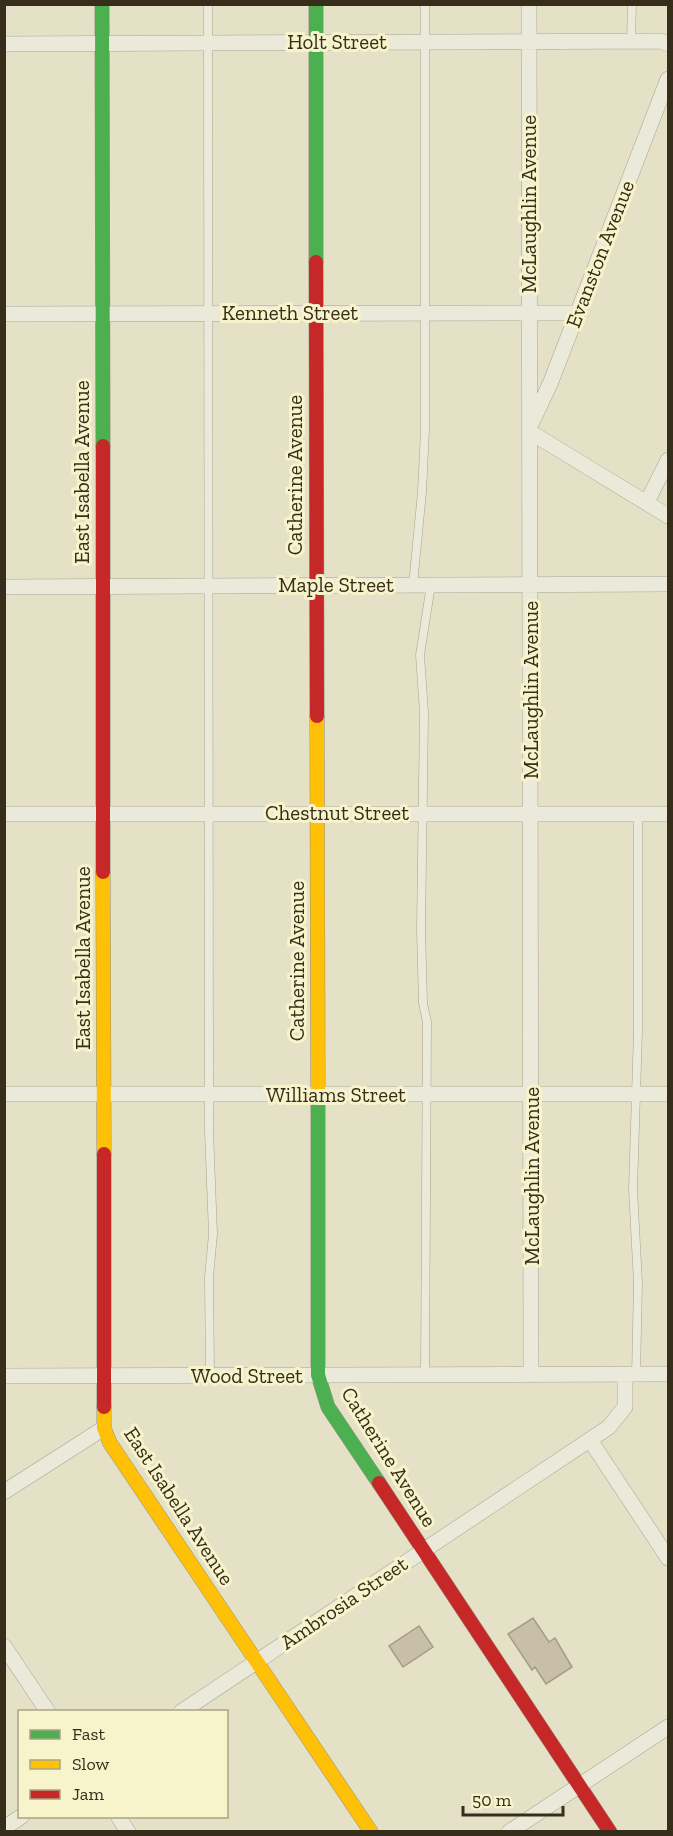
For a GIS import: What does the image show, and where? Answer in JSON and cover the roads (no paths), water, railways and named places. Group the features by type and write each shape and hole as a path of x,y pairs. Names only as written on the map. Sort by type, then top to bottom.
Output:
{"street":[{"name":"East Isabella Avenue","path":"102,4 104,1428 110,1443 371,1832"},
{"name":"Catherine Avenue","path":"316,4 318,1375 328,1407 610,1832"},
{"name":"McLaughlin Avenue","path":"529,4 531,1375"},
{"name":"Holt Street","path":"4,44 529,40 661,40 669,44"},
{"name":"Evanston Avenue","path":"530,430 669,79"},
{"name":"Kenneth Street","path":"4,314 529,315 576,313"},
{"path":"530,430 669,516"},
{"path":"647,502 669,460"},
{"name":"Maple Street","path":"4,587 669,584"},
{"name":"Chestnut Street","path":"4,814 424,812 669,814"},
{"name":"Williams Street","path":"4,1094 669,1094"},
{"name":"Wood Street","path":"4,1376 669,1374"},
{"name":"Ambrosia Street","path":"184,1710 609,1427 625,1407 630,1375"},
{"path":"4,1492 104,1428"},
{"path":"590,1440 669,1558"},
{"path":"4,1646 47,1710"},
{"path":"509,1832 669,1727"},
{"path":"4,1828 19,1818"},
{"path":"119,1818 128,1832"}],"lane":[{"path":"208,4 210,1095 213,1234 209,1277 210,1376"},
{"path":"413,585 425,430 423,313 425,4"},
{"path":"631,40 632,4"},
{"path":"425,1375 427,1022 423,1003 421,930 424,812 423,681 420,655 431,585"},
{"path":"630,1375 638,1283 633,1189 638,814"}]}
